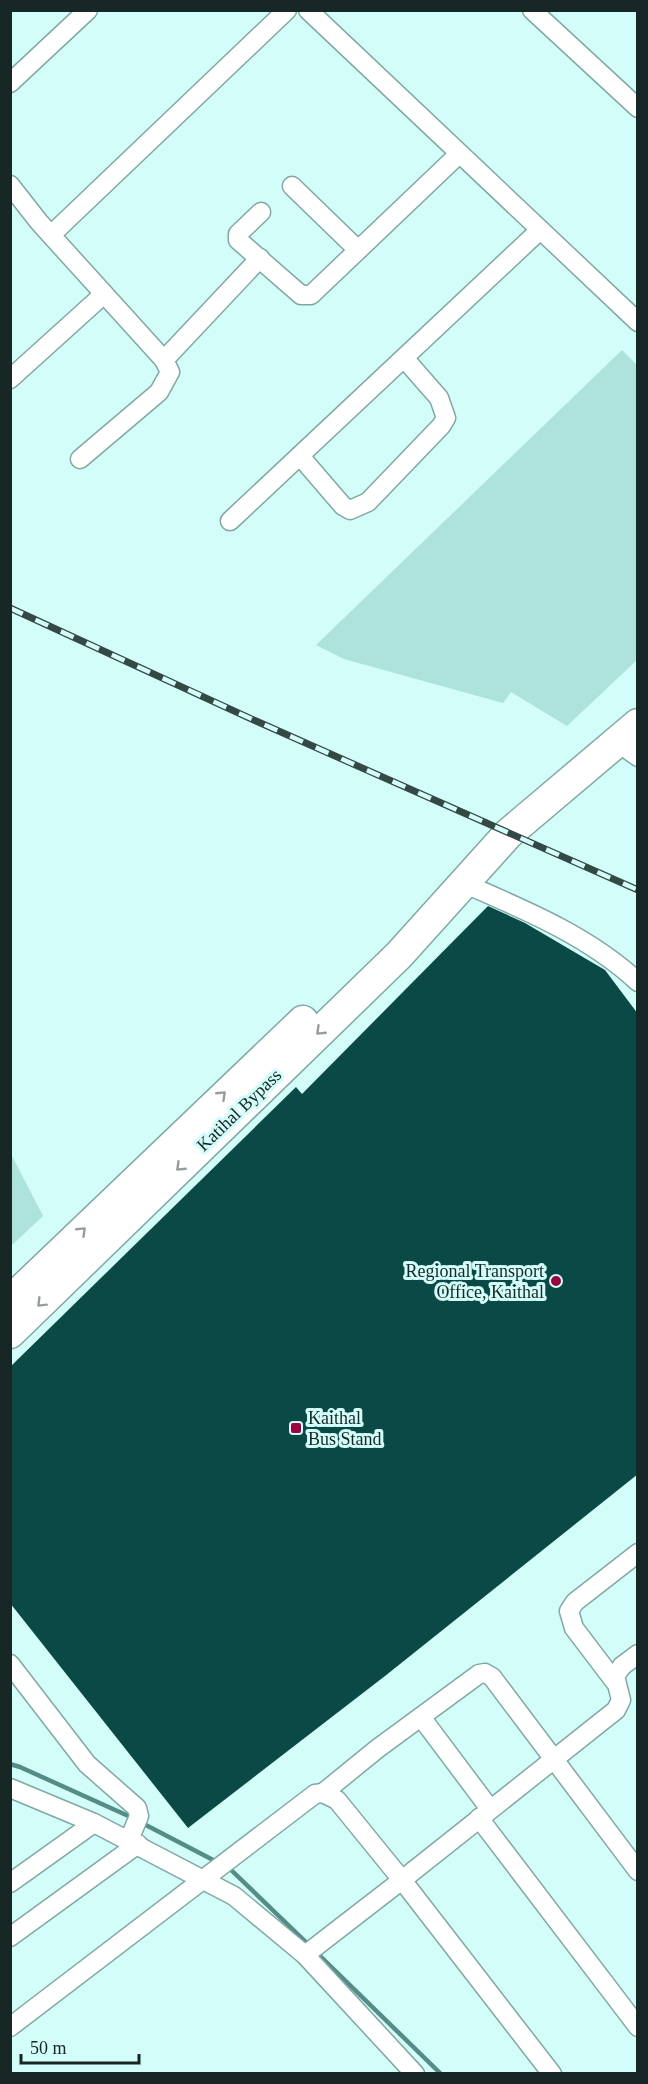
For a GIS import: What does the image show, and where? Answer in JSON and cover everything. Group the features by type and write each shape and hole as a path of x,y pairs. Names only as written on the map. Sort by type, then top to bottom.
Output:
{"main road":[{"name":"Katihal Bypass","path":"10,1333 399,955 508,834 631,741"},
{"name":"Katihal Bypass","path":"10,1301 212,1106 388,941 463,883"}],"street":[{"path":"10,82 88,10"},
{"path":"51,236 287,10"},
{"path":"308,10 638,322"},
{"path":"532,10 638,108"},
{"path":"261,212 237,237 301,296 311,295 459,154"},
{"path":"10,185 51,236 164,360 170,372 159,392 80,459"},
{"path":"292,186 358,250"},
{"path":"230,522 540,230"},
{"path":"164,360 260,258"},
{"path":"10,379 104,294"},
{"path":"300,456 342,507 350,510 368,502 446,418 439,398 404,358"},
{"path":"463,883 547,922 599,952 638,982"},
{"path":"313,1949 619,1707 621,1700 615,1682 574,1628 569,1611 575,1602 638,1553"},
{"path":"615,1682 617,1671 638,1654"},
{"path":"10,1664 87,1764 137,1808 135,1832 10,1937"},
{"path":"10,2027 211,1876 315,1794 323,1792 479,1674 485,1673 492,1677 638,1871"},
{"path":"421,1717 485,1813 638,2027"},
{"path":"13,1790 94,1822 135,1832 211,1876 234,1896 313,1949 415,2073"},
{"path":"323,1792 337,1800 552,2073"},
{"path":"10,1883 94,1822"}],"shaded area":[{"path":"622,350 637,365 637,660 567,726 511,692 503,703 344,659 316,645"},
{"path":"11,1154 43,1216 10,1246"}],"building":[{"name":"Kaithal Bus Stand","path":"488,906 525,923 605,970 638,1014 638,1474 385,1676 188,1828 10,1603 10,1367 296,1087 302,1094"}],"waterway":[{"path":"10,1764 135,1819"},
{"path":"142,1823 217,1862"},
{"path":"228,1867 310,1946"},
{"path":"316,1952 441,2074"}],"railway":[{"path":"10,608 256,721 638,890"}],"place":[{"name":"Regional Transport Office, Kaithal","path":"556,1281"},
{"name":"Kaithal Bus Stand","path":"296,1428"}]}
